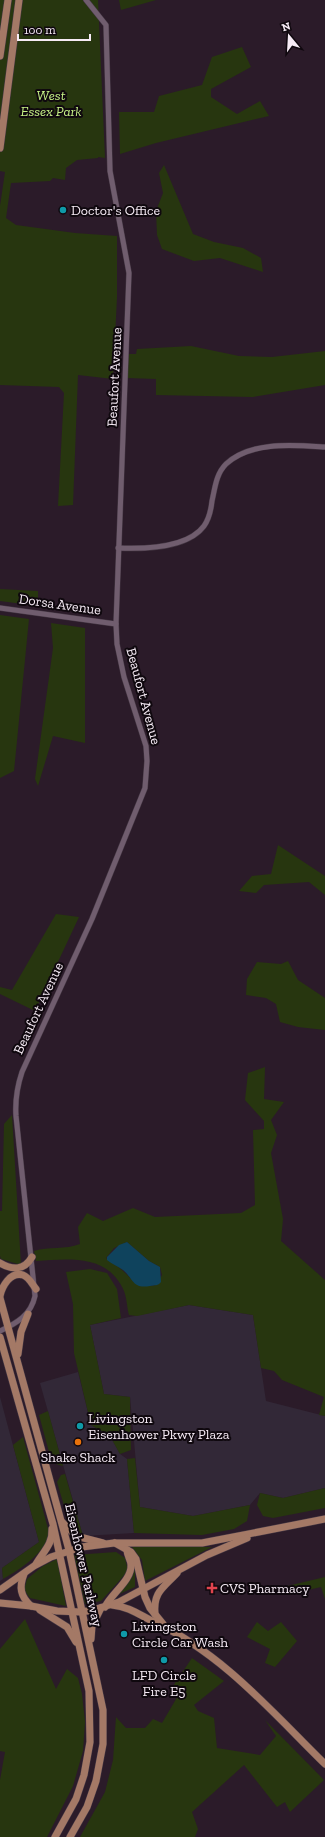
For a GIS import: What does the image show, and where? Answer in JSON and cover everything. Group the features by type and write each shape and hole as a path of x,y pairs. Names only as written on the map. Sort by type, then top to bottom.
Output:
{"main road":[{"path":"0,56 8,0"},
{"path":"0,148 19,0"},
{"path":"0,1263 11,1267 22,1267 26,1266 32,1257"},
{"path":"0,1297 2,1288 8,1279 15,1275 22,1275 28,1279 36,1289"},
{"name":"Eisenhower Parkway","path":"0,1297 69,1550 91,1647 103,1710 103,1744 96,1781 87,1807 70,1837"},
{"path":"17,1360 21,1332 28,1314"},
{"name":"Eisenhower Parkway","path":"0,1337 54,1524 89,1691 91,1725 88,1758 76,1799 55,1837"},
{"path":"0,1590 34,1566 69,1550 106,1543 202,1543 260,1533 325,1519"},
{"path":"62,1522 76,1536 106,1543"},
{"path":"34,1566 50,1543 54,1524"},
{"path":"0,1604 33,1606 72,1612 82,1612 105,1606 143,1590 208,1555 260,1533"},
{"path":"114,1543 131,1552 136,1559 147,1602 164,1626"},
{"path":"91,1647 92,1626 109,1598 130,1574 131,1564 127,1550"},
{"path":"155,1614 154,1604 157,1594 181,1569"},
{"path":"24,1574 20,1583 20,1589 25,1600 67,1627 81,1651"},
{"path":"105,1606 131,1609 164,1626 205,1652 234,1674 325,1764"}],"street":[{"name":"Beaufort Avenue","path":"28,1314 34,1302 36,1289 16,1116 18,1087 22,1072 92,919 141,801 147,775 146,746 124,678 117,644 116,624 130,273 110,172 106,25 86,0"},
{"path":"118,548 152,549 173,543 197,533 207,521 216,480 220,472 225,465 240,455 259,448 325,447"},
{"name":"Dorsa Avenue","path":"0,608 116,624"},
{"path":"0,1331 8,1328 28,1314"}],"shaded area":[{"path":"189,1305 253,1315 266,1401 325,1416 325,1488 283,1498 260,1493 250,1505 193,1516 140,1507 130,1397 104,1394 90,1325"},
{"path":"78,1372 91,1425 110,1436 120,1454 127,1459 134,1533 83,1536 40,1383"},
{"path":"0,1397 39,1542 2,1568 3,1579 0,1581"}],"green space":[{"name":"West Essex Park","path":"0,0 98,0 105,158 98,157 77,160 66,168 65,180 53,178 50,181 11,183 6,218 16,225 75,233 117,236 117,297 113,379 78,375 73,505 58,506 64,393 59,387 0,385 0,206 5,172 0,171"},
{"path":"119,0 156,0 121,10"},
{"path":"242,47 251,67 211,89 211,97 237,114 260,101 269,116 156,143 120,154 119,112 154,112 159,96 202,85 212,57"},
{"path":"164,165 193,234 214,242 243,248 261,258 263,272 220,258 194,261 162,249 157,235 156,211 163,193 159,173"},
{"path":"191,346 239,356 272,357 325,351 325,385 253,397 156,395 156,379 127,378 128,354 136,354 137,349"},
{"path":"0,589 38,591 38,606 0,601"},
{"path":"0,615 29,619 14,771 0,778"},
{"path":"51,623 85,628 85,743 53,736 38,786 35,779 53,648"},
{"path":"278,845 325,876 325,895 309,882 264,885 256,893 239,891 252,876 271,874"},
{"path":"56,914 79,917 35,1011 0,994 0,987 12,990"},
{"path":"288,961 298,980 325,998 325,1030 298,1027 280,1022 276,1004 266,998 246,995 247,979 257,962 281,964"},
{"path":"265,1067 264,1099 284,1102 271,1120 277,1135 271,1153 283,1219 281,1241 325,1280 325,1416 319,1415 324,1397 282,1380 274,1371 261,1368 253,1315 189,1305 137,1316 129,1315 124,1291 117,1279 108,1270 87,1261 36,1261 34,1251 69,1247 80,1244 78,1227 87,1213 103,1221 133,1208 155,1217 241,1213 255,1205 253,1130 264,1129 264,1121 245,1100 248,1073","holes":["127,1242 149,1261 160,1267 162,1275 156,1285 145,1286 135,1282 120,1268 106,1258 114,1248"]},
{"path":"12,1115 21,1265 1,1259 0,1256 0,1211 2,1211 4,1124"},
{"path":"90,1269 107,1273 117,1289 121,1318 90,1325 104,1394 130,1397 131,1450 120,1454 110,1436 91,1425 74,1353 73,1304 66,1272"},
{"path":"48,1411 63,1466 52,1463 39,1415"},
{"path":"23,1437 50,1536 46,1543 30,1561 3,1579 2,1568 39,1542 13,1445"},
{"path":"135,1458 140,1507 193,1516 250,1505 247,1521 234,1529 202,1535 134,1533 127,1459"},
{"path":"65,1474 83,1536 70,1526 57,1482 61,1475"},
{"path":"325,1488 325,1508 273,1518 263,1516 257,1505 260,1493 283,1498"},
{"path":"132,1547 212,1547 145,1581 142,1560"},
{"path":"116,1552 125,1558 128,1571 101,1601 85,1604 74,1555"},
{"path":"57,1559 66,1606 30,1598 24,1590 27,1579 43,1566"},
{"path":"135,1568 135,1587 117,1595 130,1580"},
{"path":"325,1577 325,1599 321,1587 286,1595 283,1587"},
{"path":"25,1619 56,1689 67,1669 78,1678 82,1694 85,1722 83,1751 73,1786 47,1837 0,1837 0,1780 5,1752 0,1751 0,1649"},
{"path":"257,1622 268,1631 281,1622 297,1641 275,1667 265,1663 270,1649 247,1637"},
{"path":"192,1658 224,1681 194,1705 198,1711 214,1718 217,1748 260,1755 276,1736 265,1720 324,1780 290,1812 285,1802 277,1807 244,1765 192,1812 198,1829 195,1837 80,1837 105,1792 113,1760 116,1717 126,1728 145,1728 153,1719 162,1723 179,1694 171,1689"}],"water":[{"path":"127,1242 149,1261 160,1267 161,1282 159,1284 144,1287 136,1285 127,1273 107,1260 107,1257 119,1245"}],"place":[{"name":"Doctor's Office","path":"63,210"},
{"name":"Livingston Eisenhower Pkwy Plaza","path":"80,1426"},
{"name":"Shake Shack","path":"78,1442"},
{"name":"CVS Pharmacy","path":"212,1588"},
{"name":"Livingston Circle Car Wash","path":"124,1634"},
{"name":"LFD Circle Fire E5","path":"164,1660"}]}
